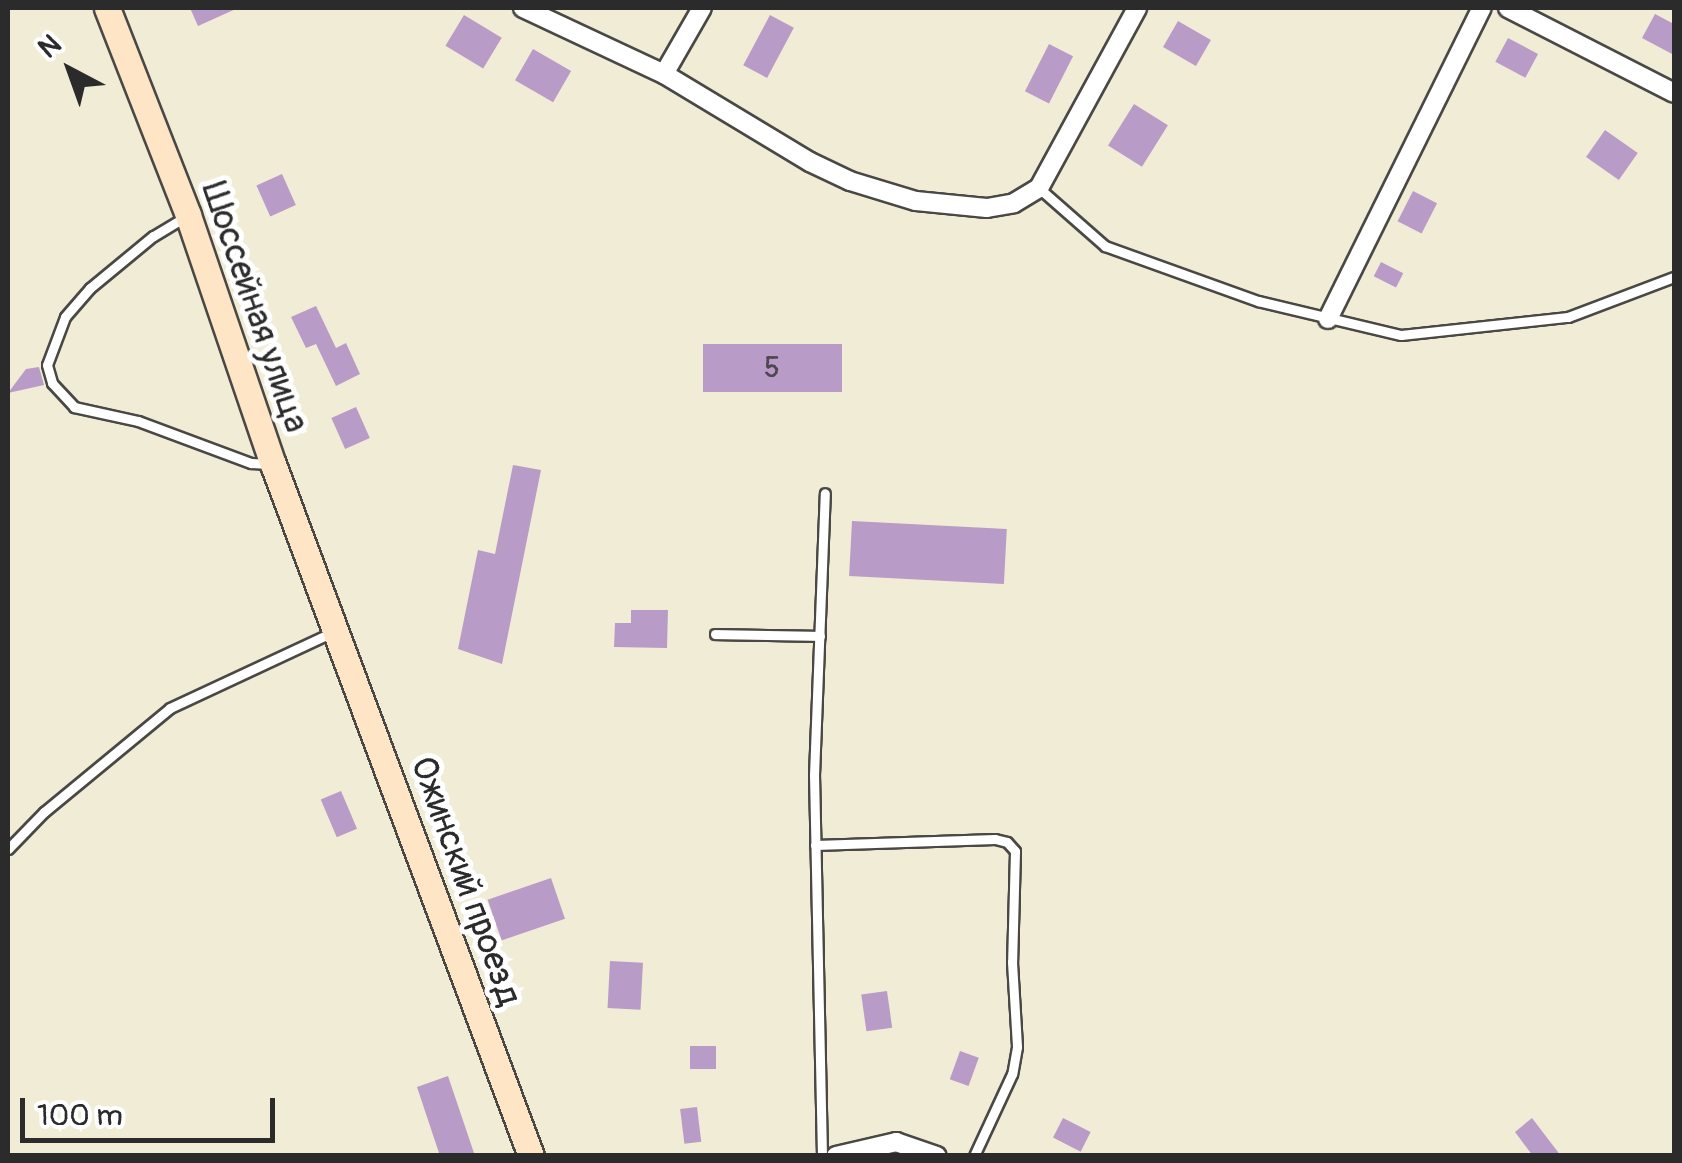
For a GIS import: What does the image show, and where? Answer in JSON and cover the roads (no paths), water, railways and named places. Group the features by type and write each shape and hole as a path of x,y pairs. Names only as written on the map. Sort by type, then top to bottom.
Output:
{"main road":[{"name":"Шоссейная улица","path":"107,8 188,215 335,631"},
{"name":"Ожинский проезд","path":"335,631 531,1156"}],"street":[{"path":"523,8 664,74 810,162 850,181 916,201 987,208 1014,203 1038,188 1137,8"},
{"path":"664,74 702,8"},
{"path":"1328,319 1482,8"},
{"path":"1508,8 1674,93"},
{"path":"836,1156 896,1142 938,1156"}],"lane":[{"path":"1038,188 1106,246 1258,301 1401,334 1568,316 1674,277"},
{"path":"188,215 153,236 90,288 66,317 48,365 52,383 74,407 138,421 251,463 273,464"},
{"path":"822,1156 815,844 826,493"},
{"path":"8,849 44,812 170,708 335,631"},
{"path":"715,634 820,636"},
{"path":"815,844 995,840 1007,842 1015,851 1012,962 1017,1048 1012,1074 974,1156"}]}
